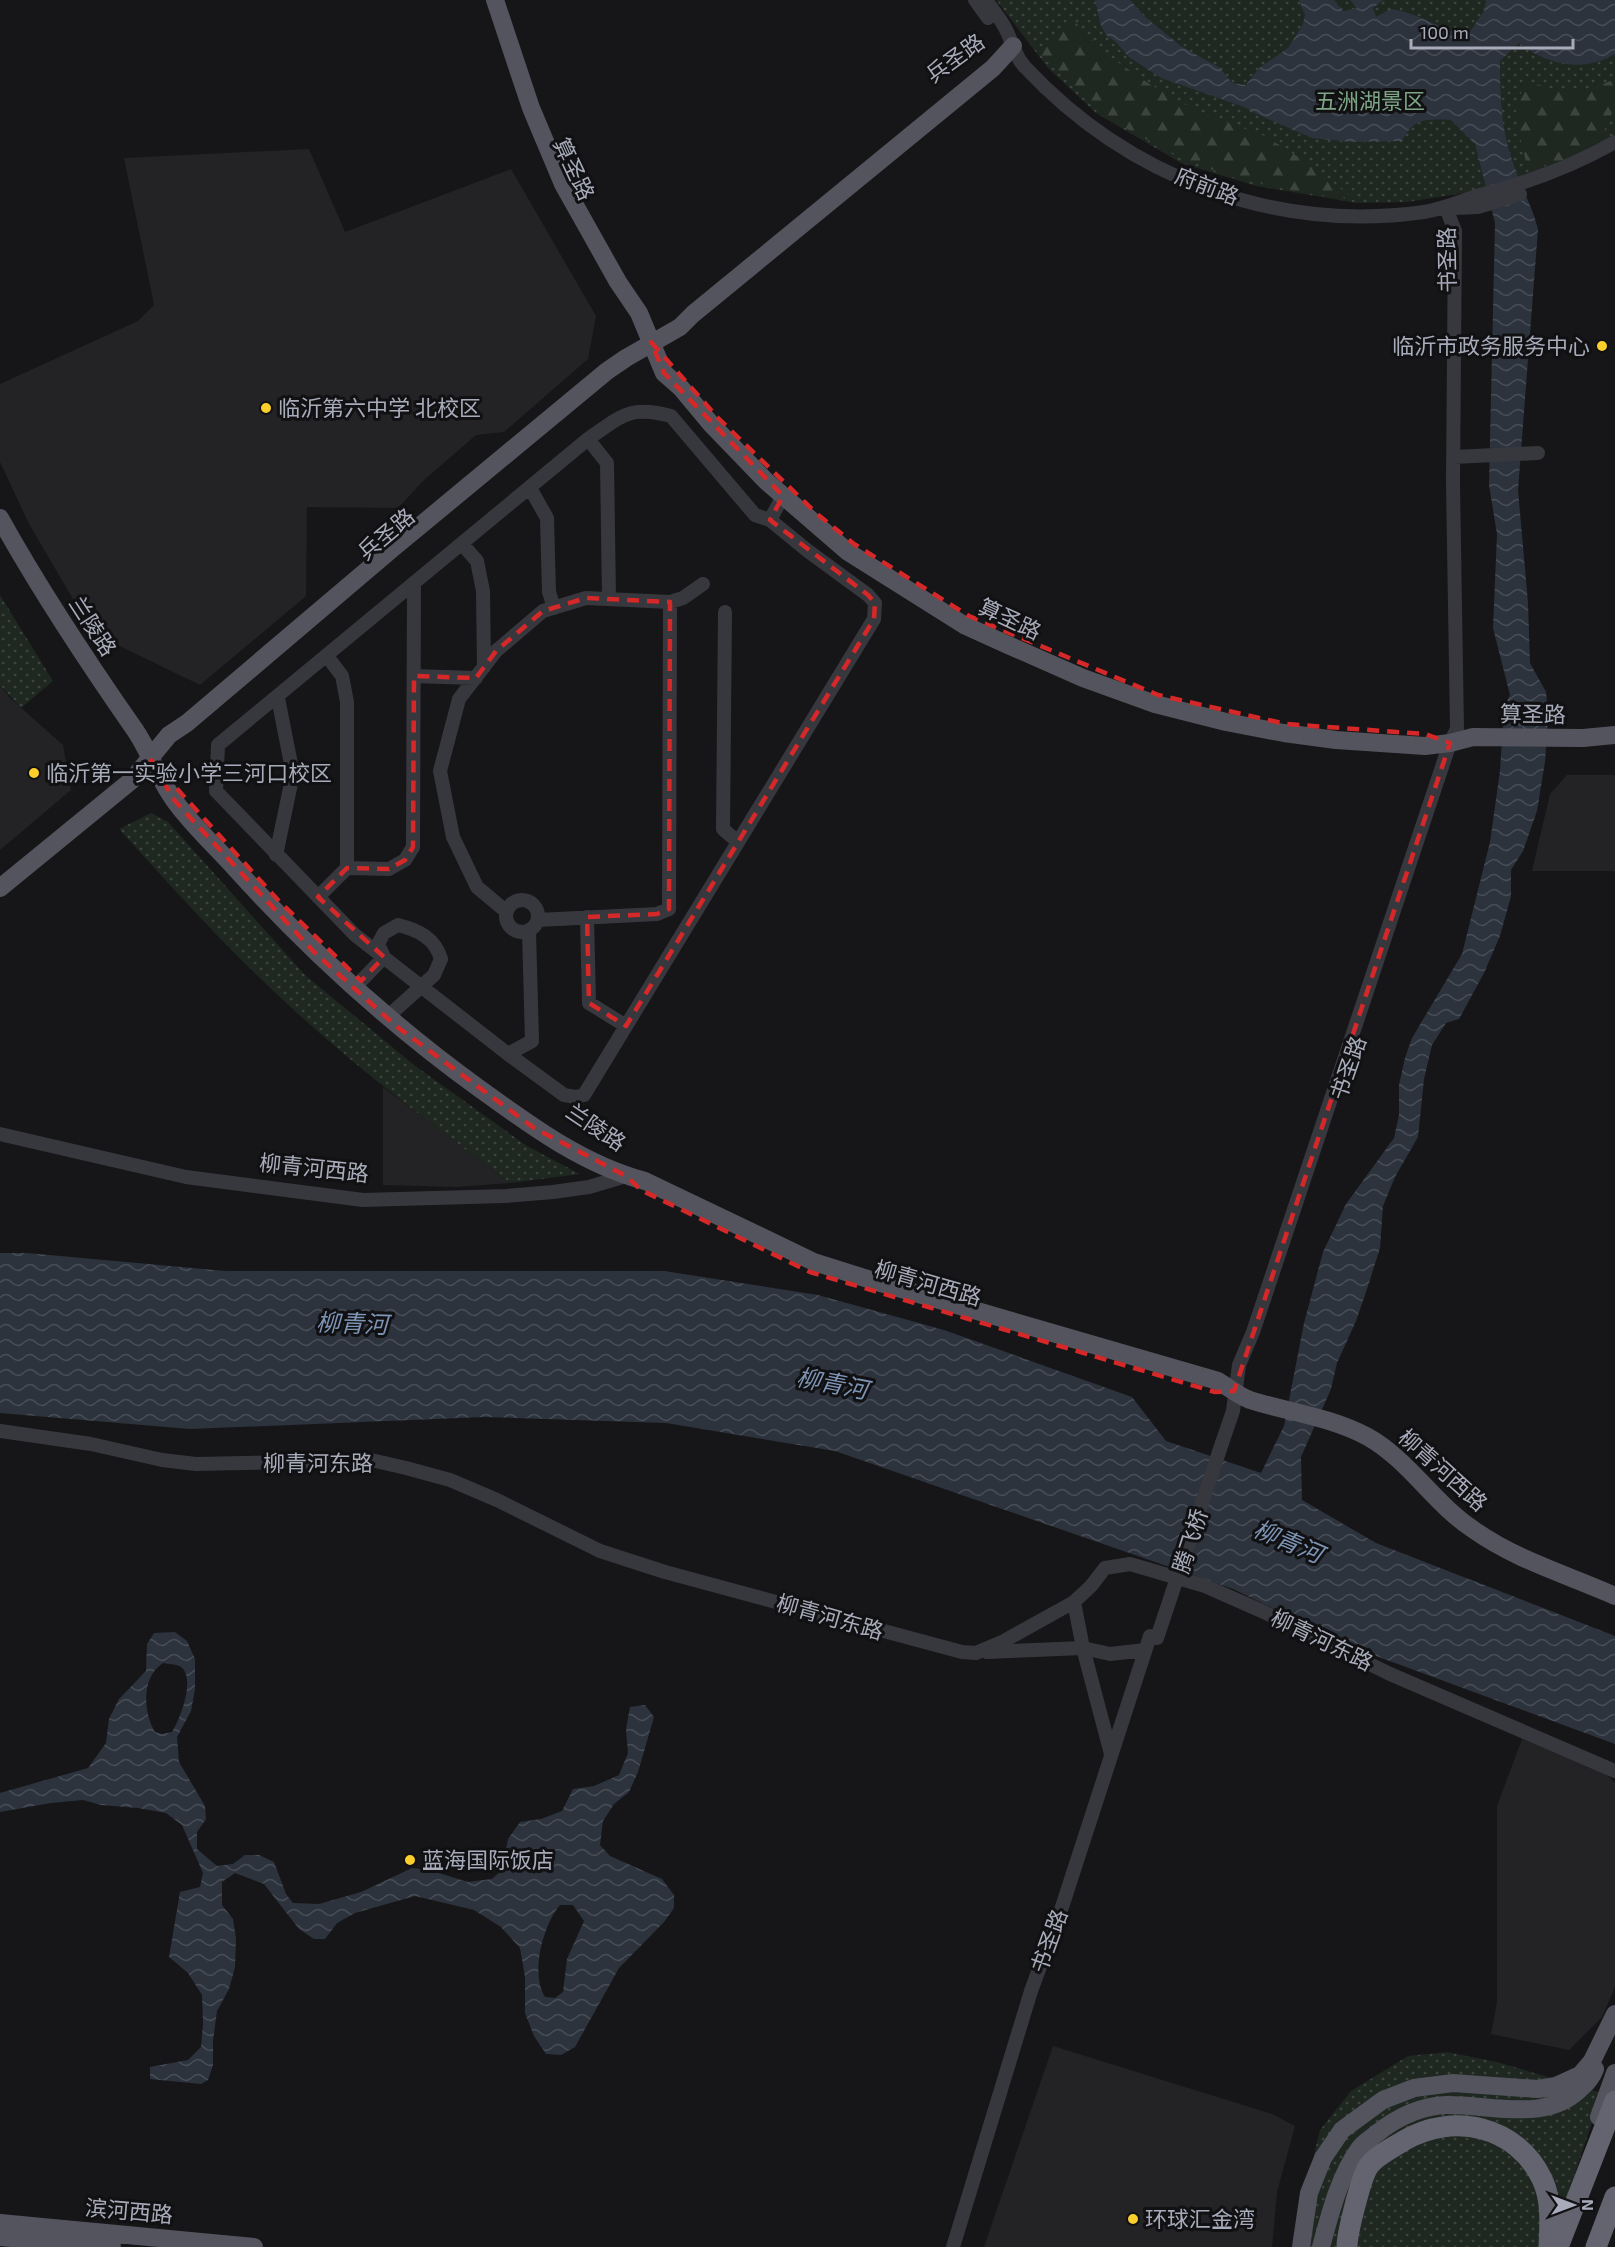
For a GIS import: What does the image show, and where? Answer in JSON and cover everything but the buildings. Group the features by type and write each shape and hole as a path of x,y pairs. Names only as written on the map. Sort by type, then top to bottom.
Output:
{"highway":[{"path":"1558,2247 1615,2101"},
{"path":"1347,2247 1357,2201 1368,2167 1390,2149 1417,2133 1441,2127 1474,2126 1517,2144 1532,2162 1543,2180 1550,2223 1548,2247"},
{"path":"1597,2244 1614,2207"}],"main road":[{"name":"算圣路","path":"486,0 498,45 522,112 554,188 631,320 773,474 854,544 969,616 1087,669 1158,695 1286,724 1336,730 1425,734 1450,743"},
{"name":"算圣路","path":"495,0 531,108 563,184 618,282 639,313 664,373 783,496 848,552 964,625 1083,678 1155,704 1284,733 1336,740 1425,746 1473,737 1490,743 1615,745"},
{"name":"兵圣路","path":"0,876 117,780 149,758 177,745 398,555 631,365 651,342 703,294 968,75 1013,46"},
{"name":"兰陵路","path":"0,518 62,624 135,731 175,801 263,900 314,952 388,1018 446,1065 534,1128 590,1161 626,1176"},
{"name":"兰陵路","path":"0,540 84,677 126,738 172,781 278,900 322,945 395,1010 462,1063 540,1119 594,1151 626,1176"},
{"name":"算圣路","path":"1583,743 1615,735"},
{"name":"兵圣路","path":"0,888 132,780 149,758"},
{"name":"柳青河西路","path":"626,1176 641,1190 810,1272 1215,1392 1234,1391 1250,1394 1268,1403 1332,1422 1367,1436 1395,1455 1444,1507 1474,1531 1516,1554 1615,1596"},
{"path":"1301,2247 1309,2193 1323,2158 1341,2130 1383,2100 1414,2088 1453,2083 1538,2089 1556,2086 1580,2075 1592,2061 1615,2015"},
{"path":"1321,2247 1340,2184 1360,2148 1388,2124 1413,2111 1444,2105 1548,2108 1573,2097 1592,2076 1615,2015"},
{"path":"1577,2198 1593,2131 1615,2073"},
{"name":"滨河西路","path":"0,2223 254,2247"},
{"name":"滨河西路","path":"0,2237 112,2247"}],"street":[{"name":"府前路","path":"975,0 996,30 1090,115 1142,147 1201,178 1232,189 1302,204 1347,207 1426,204 1446,208 1478,201 1593,165 1615,152"},
{"name":"府前路","path":"986,0 1004,27 1013,46"},
{"name":"府前路","path":"1548,179 1615,142"},
{"name":"书圣路","path":"1219,1442 1233,1411 1239,1365 1253,1332 1450,743 1457,729 1453,457 1455,231 1446,208"},
{"name":"书圣路","path":"1446,208 1448,265 1446,483 1450,743"},
{"path":"639,411 671,416 755,515 770,520 868,595 875,603 874,619 584,1095 576,1097 564,1095 508,1054 355,935 216,791 218,745 278,698 530,488 588,439 624,414 639,411"},
{"path":"588,439 607,463 609,598"},
{"path":"1453,457 1534,453"},
{"path":"530,488 548,518 549,592 554,608"},
{"path":"770,520 783,496"},
{"path":"462,544 477,561 483,591 480,672"},
{"path":"347,868 388,869 405,860 413,847 414,584"},
{"path":"507,912 477,887 453,837 440,771 459,699 496,651 543,611 586,598 670,602 683,598 703,584"},
{"path":"538,920 657,914 669,909 670,602"},
{"path":"725,612 723,829 738,842"},
{"path":"318,897 347,868 347,702 342,676 327,656"},
{"path":"414,676 480,672"},
{"path":"276,855 293,774 278,698"},
{"path":"528,901 536,909 538,920 529,931 517,932 508,924 507,912 515,902 528,901"},
{"path":"587,917 589,1003 626,1026"},
{"path":"384,957 378,944 384,933 398,926 414,929 437,946 441,959 434,975 395,1010"},
{"path":"508,1054 532,1041 529,931"},
{"path":"361,981 384,957"},
{"name":"柳青河西路","path":"0,1134 186,1177 363,1200 506,1196 553,1192 589,1187 626,1176"},
{"name":"柳青河东路","path":"0,1431 91,1444 162,1460 196,1464 370,1460 406,1468 450,1480 600,1551 665,1572 962,1652 976,1653 1036,1624 1074,1602 1105,1568 1130,1564 1205,1586 1264,1612 1390,1674 1615,1771"},
{"name":"腾飞桥","path":"1151,1641 1219,1442"},
{"path":"1074,1602 1083,1648 1111,1754"},
{"name":"书圣路","path":"953,2247 1031,1991 1062,1907 1111,1754 1151,1641"},
{"name":"书圣路","path":"960,2247 1038,1993 1068,1910 1151,1641"},
{"path":"976,1653 1083,1648 1110,1654 1151,1641"}],"highlighted area":[{"path":"651,342 718,418 816,513 854,544 969,616 1158,695 1286,724 1425,734 1450,743 1234,1391 1215,1392 810,1272 641,1190 626,1176 534,1128 396,1026 314,952 175,801 149,758 278,900 361,981 384,957 318,897 347,868 389,869 405,860 413,847 414,676 476,678 496,651 543,611 586,598 670,602 669,909 657,914 587,917 589,1003 626,1026 874,619 875,603 868,595 770,520 783,496 664,373"}],"shaded area":[{"name":"临沂第六中学 北校区","path":"309,149 345,232 511,169 596,316 588,359 504,432 476,435 423,481 398,508 307,507 306,596 200,685 93,633 29,524 0,462 0,384 138,321 154,305 124,158"},
{"name":"临沂第一实验小学三河口校区","path":"0,685 10,698 63,745 71,790 0,850"},
{"path":"1567,775 1615,775 1615,871 1532,871 1550,794"},
{"path":"383,1087 510,1183 456,1187 383,1185"},
{"path":"1522,1739 1606,1774 1615,1783 1615,1987 1602,2017 1569,2050 1491,2034 1497,2002 1497,1806"},
{"path":"1053,2046 1272,2114 1295,2126 1277,2192 1272,2247 984,2247"}],"green space":[{"name":"五洲湖景区","path":"996,0 1615,0 1615,135 1538,172 1477,191 1407,202 1357,203 1256,186 1181,163 1096,113 1048,68"},
{"path":"1075,22 1106,54 1148,83 1198,112 1265,136 1311,165 1355,200 1295,191 1227,176 1166,150 1109,119 1038,52"},
{"path":"1615,79 1615,106 1600,140 1586,153 1528,170 1515,105 1527,81 1553,89 1592,89"},
{"path":"0,595 53,681 21,708 0,685"},
{"path":"151,813 168,822 305,975 414,1065 527,1146 580,1174 510,1183 348,1057 296,1012 227,946 119,829"},
{"path":"1447,2052 1497,2062 1602,2093 1550,2247 1294,2247 1320,2130 1351,2091 1408,2056"}],"water":[{"name":"柳青河","path":"1095,0 1130,0 1144,16 1181,46 1220,68 1232,83 1246,85 1259,68 1288,48 1303,24 1305,15 1299,0 1334,0 1343,11 1357,8 1350,0 1383,0 1373,8 1376,17 1391,9 1402,11 1467,36 1484,11 1486,0 1615,0 1615,54 1591,63 1566,64 1541,57 1519,43 1500,61 1501,100 1506,138 1538,229 1518,490 1528,603 1530,663 1546,692 1548,717 1545,762 1537,811 1523,851 1511,870 1511,896 1500,936 1484,973 1459,1019 1446,1023 1432,1045 1424,1079 1418,1137 1395,1177 1383,1206 1380,1248 1368,1286 1356,1321 1337,1363 1331,1389 1301,1457 1302,1500 1376,1543 1615,1636 1615,1744 1357,1649 1233,1589 835,1451 666,1423 484,1417 190,1429 0,1413 0,1253 27,1253 225,1271 664,1271 818,1295 944,1330 1132,1397 1166,1441 1261,1473 1284,1426 1304,1323 1323,1252 1346,1204 1394,1138 1399,1115 1399,1085 1405,1058 1412,1038 1462,954 1490,842 1500,771 1504,707 1510,695 1493,628 1497,534 1489,485 1495,223 1475,144 1451,120 1428,120 1416,124 1402,141 1350,142 1312,138 1244,107 1161,78 1129,57 1115,41 1107,36 1101,26"},
{"path":"175,1632 187,1641 195,1659 195,1689 191,1711 177,1737 179,1762 205,1806 206,1819 197,1832 197,1849 217,1866 233,1864 245,1855 259,1855 274,1862 286,1894 293,1903 319,1904 361,1892 412,1868 429,1870 468,1882 492,1879 502,1870 508,1839 520,1822 541,1819 562,1811 573,1789 594,1786 619,1775 628,1753 626,1729 630,1707 645,1705 654,1717 638,1772 629,1792 614,1804 603,1821 600,1845 610,1856 662,1879 674,1895 674,1908 664,1922 619,1968 575,2047 561,2055 546,2054 534,2036 525,2013 525,1977 520,1948 501,1927 474,1910 415,1896 355,1913 337,1923 325,1939 314,1939 299,1929 264,1884 235,1873 222,1882 222,1905 233,1919 236,1939 235,1967 229,1989 217,2011 213,2065 208,2080 201,2084 150,2079 150,2067 188,2060 201,2047 202,1995 188,1973 169,1957 180,1892 200,1887 203,1873 182,1825 166,1813 101,1805 83,1800 0,1812 0,1793 88,1768 106,1743 109,1719 119,1699 146,1671 147,1644 154,1633","holes":["163,1663 181,1667 187,1680 187,1689 182,1709 172,1732 162,1734 155,1732 151,1724 146,1695 151,1677","560,1905 573,1905 584,1921 567,1959 563,1992 555,1998 545,1997 539,1975 540,1949 548,1924"]}],"place":[{"name":"临沂市政务服务中心","path":"1602,346"},
{"name":"临沂第六中学 北校区","path":"266,408"},
{"name":"临沂第一实验小学三河口校区","path":"34,773"},
{"name":"蓝海国际饭店","path":"410,1860"},
{"name":"环球汇金湾","path":"1133,2219"}]}
